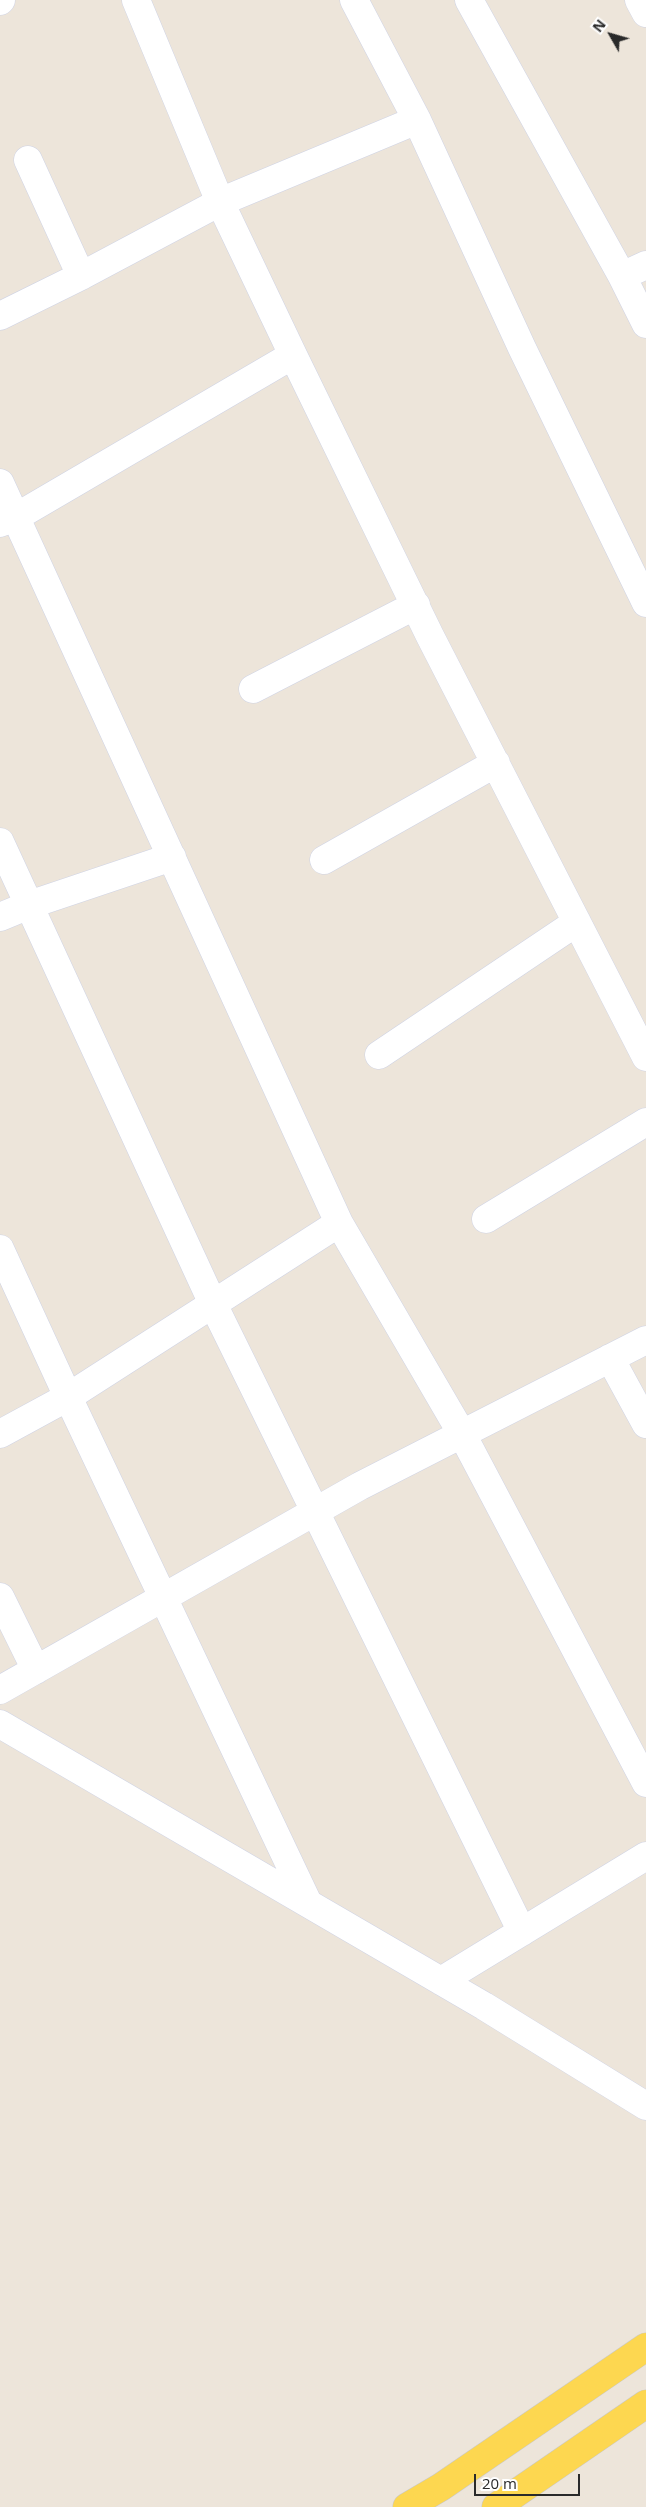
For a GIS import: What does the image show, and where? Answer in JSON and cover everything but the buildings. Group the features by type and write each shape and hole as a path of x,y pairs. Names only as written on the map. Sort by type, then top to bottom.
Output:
{"main road":[{"path":"407,2507 441,2487 646,2347"},
{"path":"496,2507 646,2404"}],"street":[{"path":"136,0 220,202 293,355 496,763 577,922 642,1041"},
{"path":"355,0 417,120 522,348 646,603"},
{"path":"469,0 634,271 646,324"},
{"path":"640,0 646,13"},
{"path":"0,316 81,276 220,202 417,120"},
{"path":"28,160 81,276"},
{"path":"8,520 293,355"},
{"path":"0,483 8,520 172,857 339,1223 462,1434 646,1783"},
{"path":"253,690 416,605"},
{"path":"324,860 496,763"},
{"path":"0,842 213,1304 522,1932"},
{"path":"0,917 29,905 172,857"},
{"path":"379,1055 577,922"},
{"path":"486,1219 646,1122"},
{"path":"0,1434 68,1397 339,1223"},
{"path":"0,1249 68,1397 308,1903"},
{"path":"0,1690 316,1511 646,1340"},
{"path":"610,1358 646,1424"},
{"path":"0,1597 36,1670"},
{"path":"0,1724 308,1903 646,2106"},
{"path":"441,1982 646,1856"}]}
